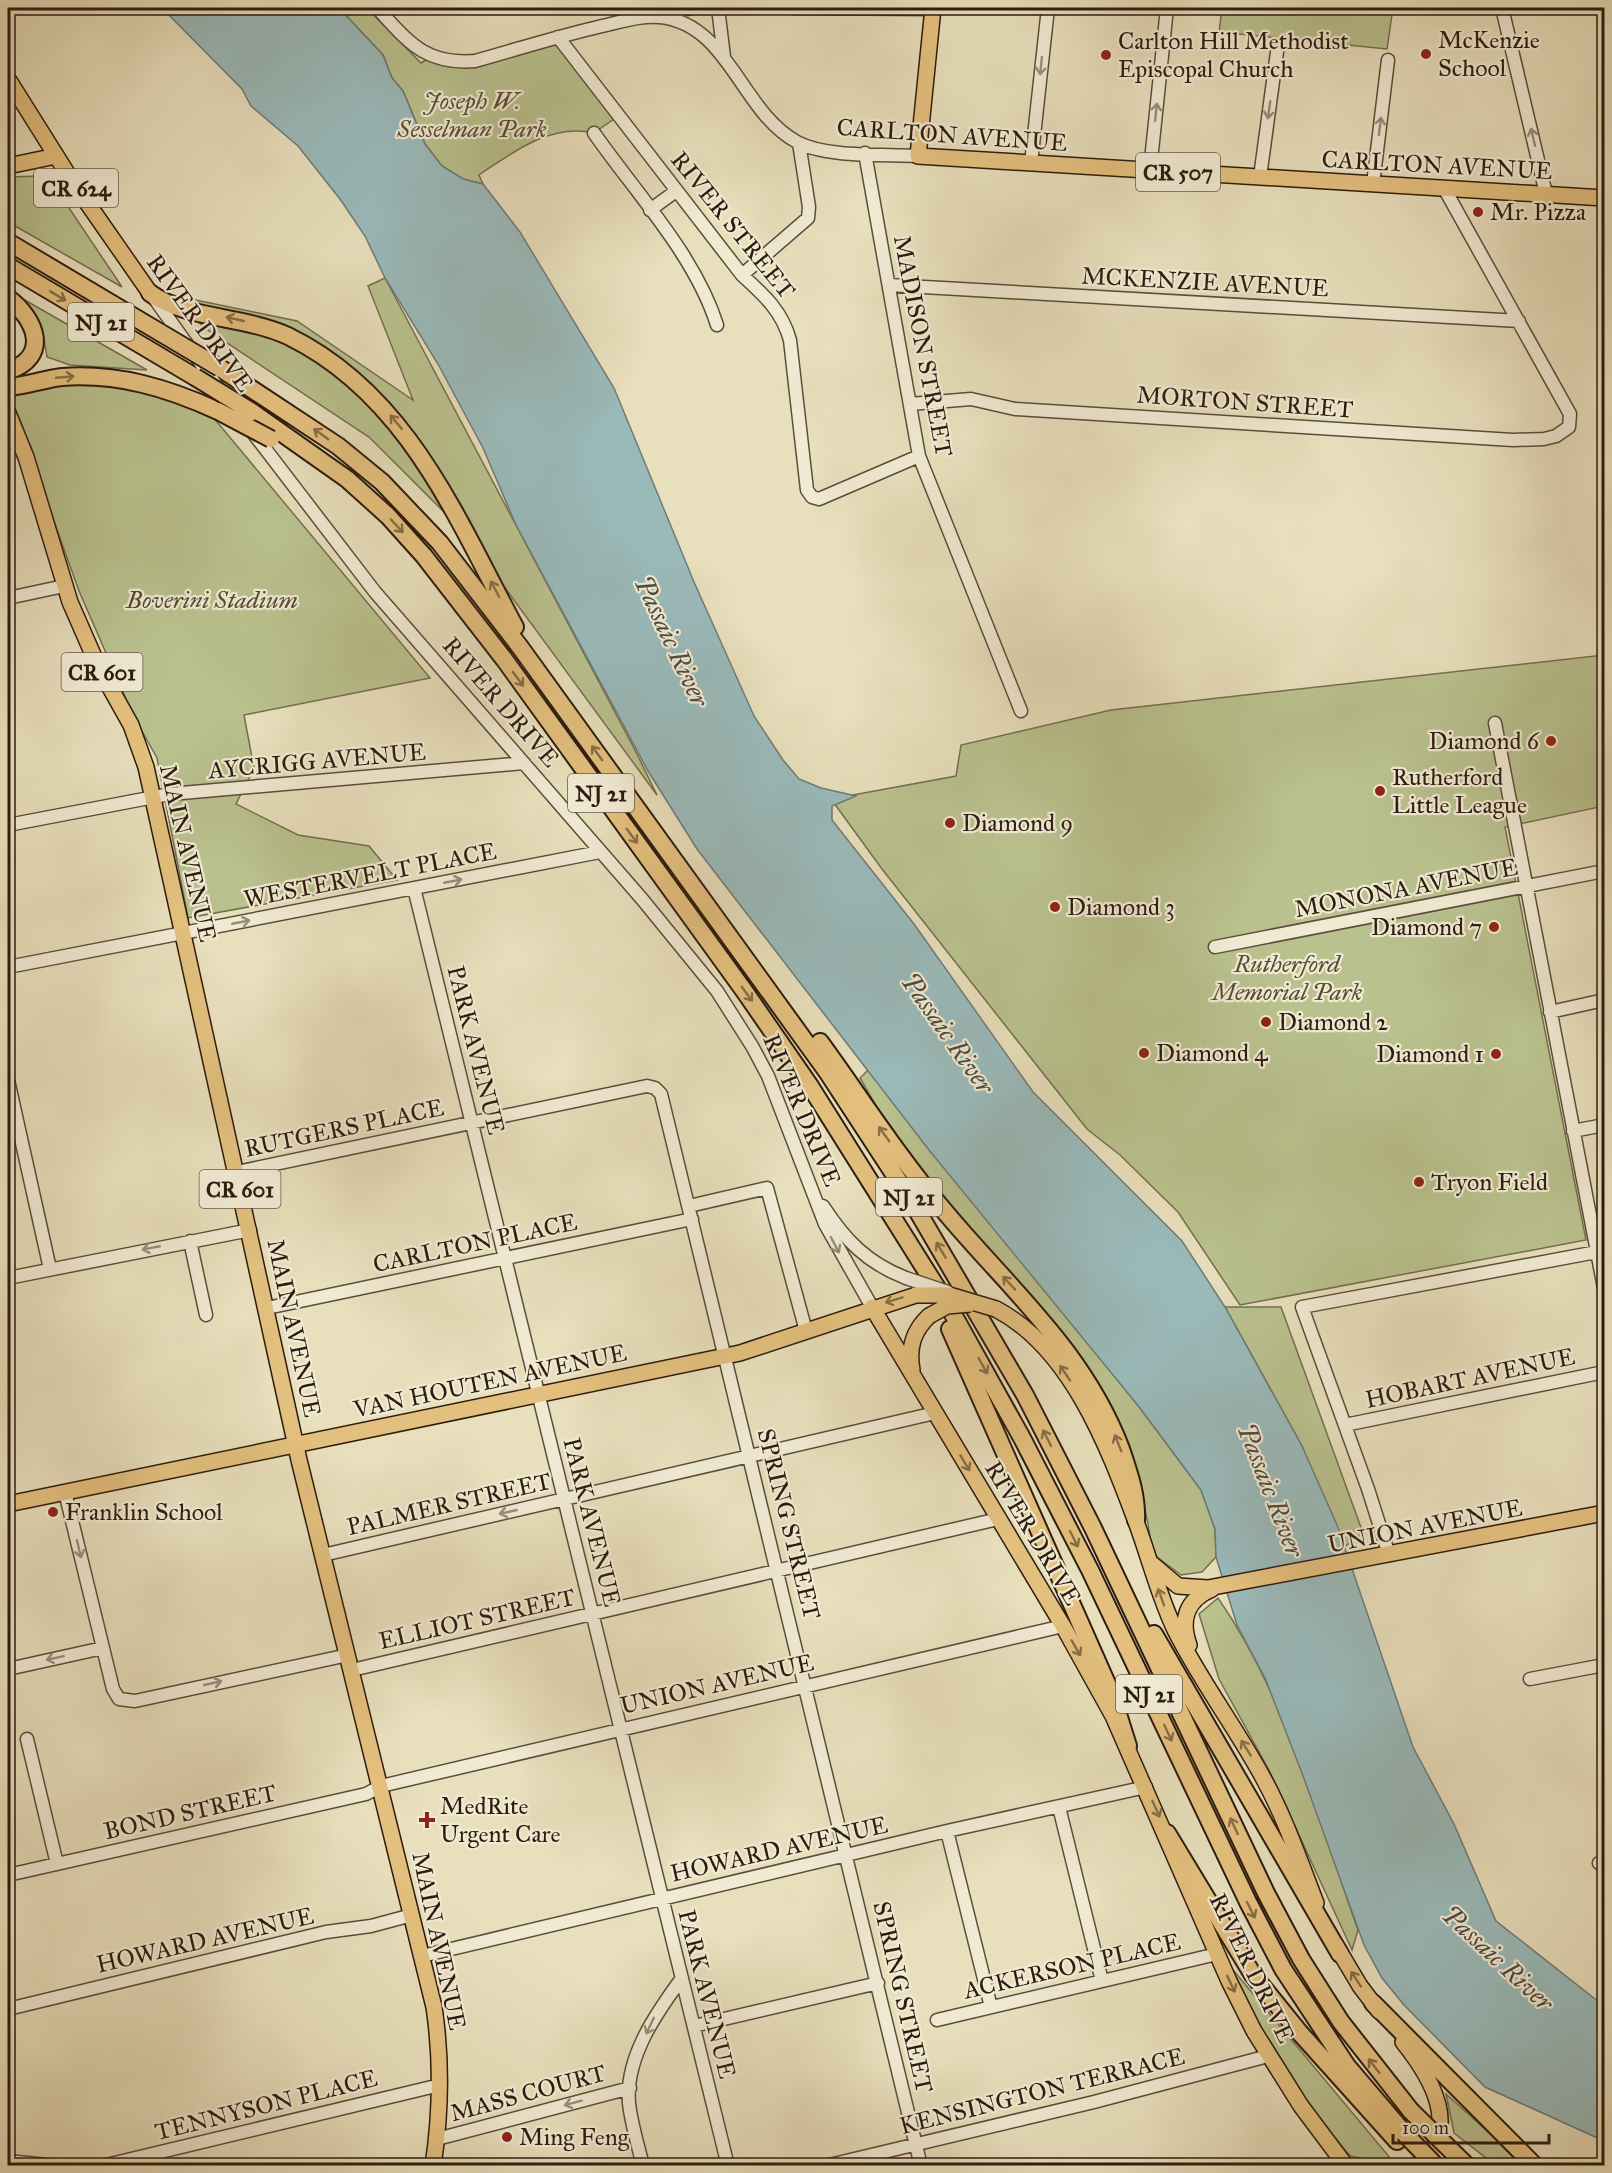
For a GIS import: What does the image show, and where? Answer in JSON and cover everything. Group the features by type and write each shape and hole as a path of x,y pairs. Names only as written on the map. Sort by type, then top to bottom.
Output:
{"highway":[{"name":"NJ 21","path":"8,242 220,368 315,429 382,482 446,550 543,678 823,1066 930,1232 1025,1395 1109,1562 1266,1893 1301,1959 1341,2022 1411,2111 1467,2166"},
{"name":"NJ 21","path":"8,266 252,412 326,462 368,498 424,556 504,659 768,1024 851,1148 911,1244 986,1373 1048,1487 1278,1961 1324,2034 1400,2137 1436,2166"},
{"path":"150,293 177,307 242,320 284,335 323,356 369,392 399,425 426,463 543,678"},
{"path":"8,298 30,321 35,340 29,357 22,365 8,371"},
{"path":"8,387 59,378 119,379 159,387 218,411 271,438 368,498"},
{"path":"718,920 813,1032 925,1188 1044,1321 1069,1353 1101,1406 1118,1443 1134,1488 1136,1520"},
{"path":"911,1244 1112,1695 1128,1746"},
{"path":"1109,1562 1340,1954"},
{"path":"1167,1833 1253,1975 1300,2033 1426,2166"},
{"path":"1372,2003 1535,2166"}],"main road":[{"path":"918,156 933,8"},
{"name":"RIVER DRIVE","path":"8,79 56,156 150,293"},
{"path":"8,166 56,156"},
{"name":"CARLTON AVENUE","path":"918,156 1605,198"},
{"name":"MAIN AVENUE","path":"8,413 26,457 64,586 98,666 140,744 153,797 296,1444 422,1956 438,2034 440,2085 433,2166"},
{"name":"VAN HOUTEN AVENUE","path":"8,1504 726,1355 806,1331 872,1307 916,1295 960,1297"},
{"name":"CR 624","path":"960,1297 996,1309 1034,1334 1068,1377 1099,1434 1136,1520 1148,1560 1175,1629 1271,1791 1320,1912 1340,1954 1372,2003 1431,2080"},
{"path":"917,1383 910,1350 916,1331 929,1316 947,1306 958,1304 996,1309"},
{"name":"RIVER DRIVE","path":"872,1307 1063,1626 1128,1746 1240,2005 1268,2056 1347,2166"},
{"name":"UNION AVENUE","path":"1218,1587 1605,1514"},
{"path":"1148,1560 1178,1586 1198,1589 1218,1587"},
{"path":"1207,1686 1186,1637 1185,1618 1192,1602 1218,1587"},
{"path":"1417,2166 1429,2154 1438,2131 1439,2105 1431,2080"},
{"path":"1332,2147 1337,2166"},
{"path":"1332,2147 1356,2166"}],"street":[{"name":"CARLTON AVENUE","path":"377,8 408,42 432,57 475,61 558,37 639,18 661,17 689,26 713,44 769,122 799,143 825,150 918,156"},
{"path":"639,18 692,8"},
{"path":"717,8 724,59"},
{"path":"793,8 933,8"},
{"path":"1031,163 1048,8"},
{"path":"1150,170 1167,8"},
{"path":"1503,8 1546,194"},
{"name":"RIVER STREET","path":"558,37 742,274 774,304 785,323 790,340 807,490 812,497 819,499 919,456"},
{"path":"1260,177 1277,52"},
{"path":"1373,184 1388,60"},
{"path":"594,132 708,296 717,325"},
{"path":"742,274 808,218 809,207 799,143"},
{"name":"MADISON STREET","path":"865,153 919,456 1021,711"},
{"path":"1444,188 1519,321"},
{"path":"650,210 676,190"},
{"name":"MCKENZIE AVENUE","path":"889,285 1519,321"},
{"name":"RIVER DRIVE","path":"150,293 221,391 370,585 695,962 734,1016 768,1076 831,1239 872,1307"},
{"name":"MORTON STREET","path":"910,404 971,399 1015,409 1513,440 1556,436 1569,427 1570,414 1519,321"},
{"path":"8,598 64,586"},
{"path":"1495,723 1528,886 1573,1131 1601,1251 1605,1288"},
{"name":"AYCRIGG AVENUE","path":"8,825 153,797 524,763"},
{"name":"WESTERVELT PLACE","path":"8,967 600,852"},
{"name":"MONONA AVENUE","path":"1215,946 1605,871"},
{"name":"PARK AVENUE","path":"414,888 728,2166"},
{"path":"1550,1012 1605,1000"},
{"path":"8,1080 50,1269"},
{"name":"RUTGERS PLACE","path":"237,1172 647,1086 655,1088 661,1094 663,1103"},
{"name":"SPRING STREET","path":"663,1103 848,1855 921,2166"},
{"path":"1573,1131 1605,1125"},
{"path":"689,1206 767,1188 806,1331"},
{"name":"CR 624","path":"814,1191 842,1234 860,1253 882,1268 960,1297"},
{"name":"CARLTON PLACE","path":"267,1308 692,1219"},
{"path":"8,1278 250,1230"},
{"path":"190,1241 206,1315"},
{"path":"1389,1554 1302,1307 1601,1251"},
{"name":"HOBART AVENUE","path":"1345,1425 1605,1372"},
{"name":"PALMER STREET","path":"323,1555 935,1413"},
{"path":"8,1668 103,1648 65,1492"},
{"name":"ELLIOT STREET","path":"103,1648 113,1689 119,1699 128,1701 350,1663 593,1614 998,1519"},
{"name":"UNION AVENUE","path":"381,1786 1063,1626"},
{"path":"1530,1679 1605,1665"},
{"path":"27,1739 57,1864"},
{"name":"BOND STREET","path":"8,1875 366,1794 381,1786"},
{"name":"HOWARD AVENUE","path":"422,1956 947,1831 1146,1787"},
{"path":"1059,1807 1102,1981"},
{"path":"947,1831 991,2007"},
{"name":"HOWARD AVENUE","path":"8,2009 326,1932 371,1926 412,1915"},
{"name":"ACKERSON PLACE","path":"937,2020 1217,1954"},
{"path":"643,2166 629,2106 630,2088 647,2032 656,2013 682,1978"},
{"path":"694,2026 878,1983"},
{"name":"KENSINGTON TERRACE","path":"825,2166 1094,2102 1268,2056"},
{"name":"CR 624","path":"1431,2080 1445,2118 1444,2166"},
{"name":"TENNYSON PLACE","path":"102,2166 440,2085"},
{"name":"MASS COURT","path":"437,2139 630,2088"},
{"path":"8,2160 57,2166"}],"green space":[{"name":"Joseph W. Sesselman Park","path":"339,8 367,8 421,63 432,56 461,62 558,37 618,116 594,133 563,132 519,149 479,175 483,184 463,179 442,166 425,144 403,91 392,78 383,55"},
{"path":"1222,8 1393,8 1387,49 1219,32"},
{"path":"40,176 63,199 122,287 8,222 8,177"},
{"path":"385,278 657,795 464,532 369,437 209,331 162,293 297,321 413,400 368,286"},
{"path":"23,299 147,370 70,365 47,357 42,328"},
{"name":"Boverini Stadium","path":"56,381 147,388 213,417 430,678 244,715 254,768 236,804 298,835 369,846 397,880 188,918 157,758 133,715 79,591 9,396"},
{"name":"Rutherford Memorial Park","path":"1604,655 1604,806 1505,827 1586,1240 1240,1305 1178,1212 1120,1155 1087,1129 882,869 831,799 956,776 961,745 1111,710"},
{"path":"868,1070 1140,1408 1201,1490 1215,1529 1216,1557 1202,1572 1181,1575 1152,1553 1140,1487 1130,1456 1118,1425 1086,1366 1045,1312 949,1207 913,1163 887,1125 860,1078"},
{"path":"1225,1307 1281,1307 1363,1533 1344,1547 1302,1446"},
{"path":"1218,1598 1263,1675 1298,1759 1358,1930 1352,1950 1269,1770 1219,1679 1199,1614"},
{"path":"1229,1965 1396,2165 1350,2156 1308,2105 1239,1990"},
{"path":"1446,2094 1525,2165 1495,2165 1454,2133"}],"water":[{"name":"Passaic River","path":"162,8 339,8 383,55 392,78 403,91 425,144 442,166 463,179 483,184 520,232 614,388 694,582 754,716 783,760 799,779 821,788 856,796 832,806 832,820 914,924 1033,1092 1182,1241 1225,1307 1302,1446 1337,1525 1413,1747 1454,1824 1496,1921 1604,2006 1604,2141 1485,2087 1404,2005 1382,1978 1364,1945 1265,1678 1237,1625 1216,1557 1215,1529 1201,1490 1140,1408 929,1150 697,849 648,771 516,525 483,448 438,364 385,278 365,236 340,199 298,146 251,106 242,89"}],"place":[{"name":"McKenzie School","path":"1426,54"},
{"name":"Carlton Hill Methodist Episcopal Church","path":"1106,55"},
{"name":"Mr. Pizza","path":"1478,212"},
{"name":"Diamond 6","path":"1551,741"},
{"name":"Rutherford Little League","path":"1380,791"},
{"name":"Diamond 9","path":"950,823"},
{"name":"Diamond 3","path":"1055,907"},
{"name":"Diamond 7","path":"1494,927"},
{"name":"Diamond 2","path":"1266,1022"},
{"name":"Diamond 4","path":"1144,1053"},
{"name":"Diamond 1","path":"1496,1054"},
{"name":"Tryon Field","path":"1419,1182"},
{"name":"Franklin School","path":"53,1512"},
{"name":"MedRite Urgent Care","path":"427,1820"},
{"name":"Ming Feng","path":"507,2137"}]}
